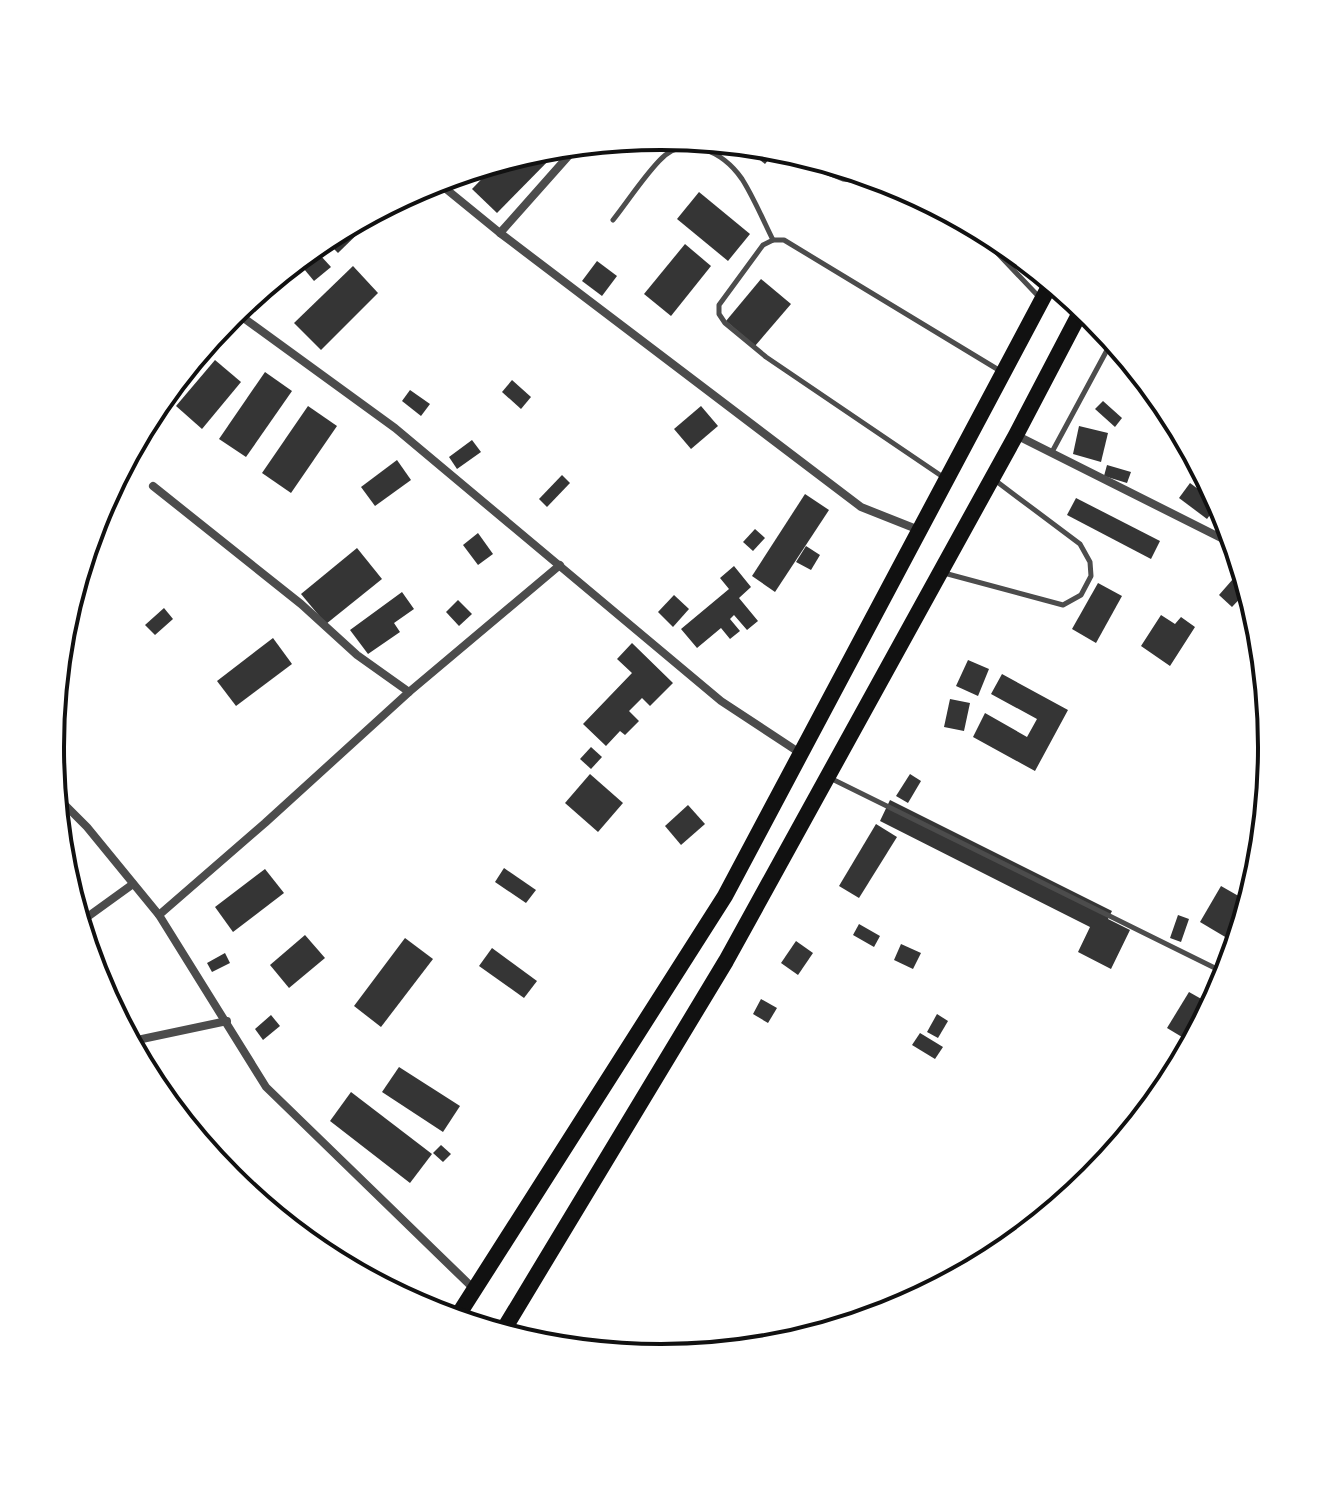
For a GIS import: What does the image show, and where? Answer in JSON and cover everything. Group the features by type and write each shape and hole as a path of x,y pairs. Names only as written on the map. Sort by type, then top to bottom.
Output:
{"highway":[{"path":"462,1309 725,896 1046,291"},
{"path":"507,1324 726,961 1077,319"}],"street":[{"path":"500,233 567,158"},
{"path":"447,190 861,507 919,530"},
{"path":"245,319 395,428 721,701 800,753"},
{"path":"1016,435 1220,537"},
{"path":"153,486 301,604 357,655 409,692"},
{"path":"159,915 409,692 560,565"},
{"path":"67,807 159,915 266,1087 475,1289"},
{"path":"89,916 133,884"},
{"path":"141,1040 227,1021"}],"lane":[{"path":"613,220 660,159 674,150"},
{"path":"712,152 741,178 773,240"},
{"path":"946,479 766,357 725,323 719,314 719,305 763,245 773,240 784,240 1003,373"},
{"path":"999,255 1041,300"},
{"path":"1052,452 1107,350"},
{"path":"939,572 1063,605 1081,595 1091,576 1090,562 1080,544 991,478"},
{"path":"827,777 1215,968"}],"building":[{"path":"549,160 497,213 472,189 483,177"},
{"path":"699,192 750,234 728,261 677,219"},
{"path":"359,232 338,253 333,248"},
{"path":"685,244 711,266 671,316 644,294"},
{"path":"321,256 331,267 314,281 304,269"},
{"path":"597,261 617,276 602,296 582,281"},
{"path":"353,266 378,293 321,350 294,323"},
{"path":"761,279 791,304 755,346 726,321"},
{"path":"215,360 241,382 202,429 176,406"},
{"path":"265,372 292,391 246,457 219,439"},
{"path":"512,380 531,397 521,409 502,392"},
{"path":"410,390 430,404 421,416 402,401"},
{"path":"1103,401 1122,418 1115,427 1095,409"},
{"path":"308,406 337,426 291,493 262,473"},
{"path":"701,406 718,426 691,449 674,429"},
{"path":"1079,426 1108,433 1101,462 1073,454"},
{"path":"472,440 481,452 457,469 449,457"},
{"path":"397,460 411,480 375,506 361,487"},
{"path":"1107,465 1131,472 1127,483 1104,476"},
{"path":"562,475 570,483 547,507 539,499"},
{"path":"1190,483 1199,490 1211,514 1207,519 1179,498"},
{"path":"805,494 829,510 775,592 752,576"},
{"path":"1076,498 1160,541 1151,559 1067,515"},
{"path":"755,529 765,538 753,551 743,542"},
{"path":"478,533 493,554 478,565 463,545"},
{"path":"806,546 820,555 811,570 796,562"},
{"path":"357,548 382,579 326,624 301,594"},
{"path":"734,566 751,587 739,598 758,621 747,630 734,615 730,619 740,631 730,639 721,628 697,648 681,629 729,589 720,578"},
{"path":"1234,578 1240,599 1232,607 1219,595"},
{"path":"1098,583 1122,596 1096,643 1072,629"},
{"path":"402,592 414,609 394,623 400,632 368,654 350,630"},
{"path":"674,595 689,609 673,627 658,612"},
{"path":"458,600 472,614 459,626 446,612"},
{"path":"164,608 173,619 155,635 145,625"},
{"path":"1161,615 1175,624 1181,617 1195,627 1170,666 1141,646"},
{"path":"273,638 292,664 236,706 217,681"},
{"path":"632,643 673,683 650,706 642,698 629,711 639,721 625,735 620,731 606,746 583,724 632,673 617,659"},
{"path":"968,660 989,669 978,696 956,686"},
{"path":"1002,674 1068,710 1035,771 973,737 985,713 1027,737 1037,719 991,694"},
{"path":"950,699 970,703 964,731 944,727"},
{"path":"591,747 602,757 591,769 580,759"},
{"path":"590,774 623,803 598,832 565,803"},
{"path":"910,774 921,781 908,803 896,796"},
{"path":"890,800 1112,911 1108,919 1130,930 1111,969 1078,952 1090,927 880,821"},
{"path":"688,805 705,824 681,845 665,826"},
{"path":"876,824 897,837 859,898 839,886"},
{"path":"504,868 536,890 526,903 495,882"},
{"path":"265,869 284,893 233,932 215,907"},
{"path":"1221,886 1239,896 1226,938 1200,922"},
{"path":"1178,915 1189,919 1181,942 1170,938"},
{"path":"859,924 880,936 874,947 853,935"},
{"path":"305,935 325,958 289,988 270,965"},
{"path":"405,938 433,959 381,1027 354,1006"},
{"path":"796,941 813,953 798,975 781,963"},
{"path":"901,944 921,953 913,969 894,960"},
{"path":"492,948 537,981 524,998 479,966"},
{"path":"225,953 230,963 212,972 207,963"},
{"path":"1189,992 1202,999 1182,1037 1167,1028"},
{"path":"761,999 777,1008 768,1023 753,1014"},
{"path":"937,1014 948,1021 938,1038 927,1032"},
{"path":"271,1015 280,1026 263,1040 255,1029"},
{"path":"920,1033 943,1047 935,1059 912,1045"},
{"path":"399,1067 460,1106 443,1132 382,1092"},
{"path":"351,1092 432,1154 410,1183 330,1121"},
{"path":"441,1145 451,1154 443,1162 433,1153"}]}
